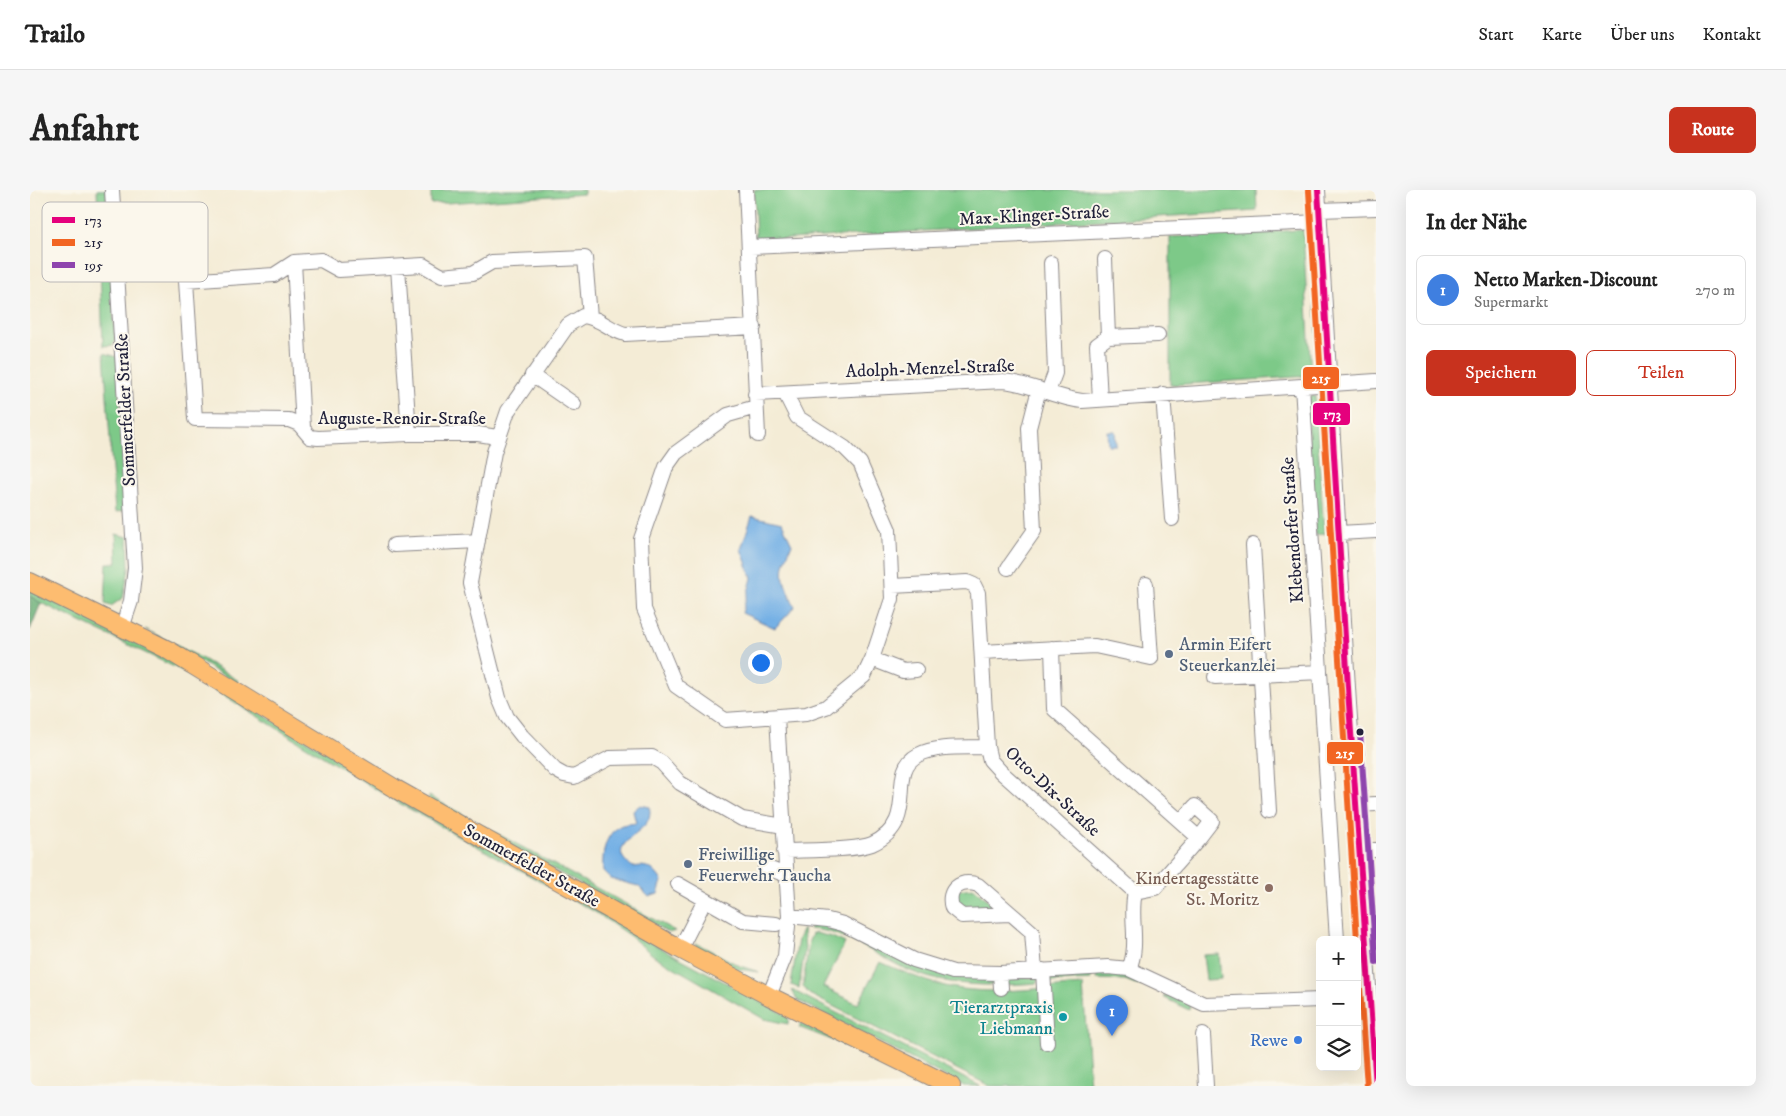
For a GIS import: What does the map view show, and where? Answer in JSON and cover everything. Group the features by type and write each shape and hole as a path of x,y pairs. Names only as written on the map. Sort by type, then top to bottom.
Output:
{"main road":[{"name":"Sommerfelder Straße","path":"30,582 196,667 394,788 680,949 769,996 951,1086"}],"street":[{"path":"746,190 758,434"},
{"path":"1318,190 1368,997 1376,1086"},
{"name":"Max-Klinger-Straße","path":"750,247 1320,216 1376,208"},
{"path":"303,428 294,262 321,260 339,270 423,265 442,276 472,273 492,262 585,258 590,316"},
{"path":"1105,259 1108,337"},
{"name":"Auguste-Renoir-Straße","path":"208,279 274,275 294,262"},
{"path":"1008,568 1034,530 1029,428 1043,391 1055,373 1051,263"},
{"path":"398,267 408,434"},
{"name":"Sommerfelder Straße","path":"117,282 134,568 131,601 122,628"},
{"name":"Auguste-Renoir-Straße","path":"186,282 195,419 289,420 295,421 310,437 318,438 408,434 478,434 497,437"},
{"path":"754,326 625,334 590,316 583,316 568,325 508,411 497,437 470,584 498,698 507,717 522,736 555,770 564,775 574,777 610,758 652,757 662,763 680,783 742,819 784,826"},
{"path":"1100,400 1097,345 1108,337 1158,335"},
{"path":"532,375 574,404"},
{"name":"Adolph-Menzel-Straße","path":"785,393 797,417 844,448 860,463 887,521 892,586 890,608 864,676 826,707 806,714 726,720 676,686 644,609 641,539 666,468 676,453 714,424 756,400 785,393 1003,381 1071,400 1100,400 1163,394 1376,381"},
{"name":"Klebendorfer Straße","path":"1302,386 1337,936"},
{"path":"1163,394 1172,519"},
{"path":"1339,533 1376,531"},
{"path":"394,545 478,541"},
{"path":"1253,545 1269,812"},
{"name":"Otto-Dix-Straße","path":"892,586 967,582 974,585 978,593 987,747 990,760 1135,892"},
{"path":"982,652 1095,646 1151,658 1146,584"},
{"path":"1052,648 1054,709 1198,838"},
{"path":"872,659 903,671 916,670"},
{"path":"1215,677 1320,672"},
{"path":"769,996 785,956 790,916 776,717"},
{"path":"784,851 871,844 885,835 898,820 903,802 903,776 905,769 917,755 938,750 987,747"},
{"path":"1357,805 1376,804"},
{"path":"1130,969 1135,944 1133,900 1135,892 1155,888 1212,821 1195,806 1181,822"},
{"path":"765,867 786,875"},
{"path":"678,884 743,921 776,924"},
{"path":"680,949 705,900"},
{"path":"1010,914 1032,932 1039,970 1046,1043"},
{"path":"790,916 828,920 843,924 914,960 953,972 1000,973 1108,967 1130,969 1204,1004 1316,1000"},
{"path":"1000,973 1001,988"},
{"path":"1203,1035 1206,1086"}],"green space":[{"path":"97,190 106,190 107,202 97,202"},
{"path":"431,190 584,190 584,194 431,204"},
{"path":"754,190 1256,190 1257,211 756,241"},
{"path":"1303,230 1311,376 1170,385 1170,237"},
{"path":"1313,231 1323,371 1320,375 1310,232"},
{"path":"101,282 111,282 115,341 113,345 103,346"},
{"path":"104,353 117,357 127,511 115,512"},
{"path":"1311,396 1315,396 1324,534 1315,535 1306,403"},
{"path":"1321,400 1325,400 1333,522 1329,523"},
{"path":"116,534 128,537 129,569 123,598 111,606 105,604 107,563 117,563"},
{"path":"1333,580 1336,580 1349,774 1346,774"},
{"path":"30,589 165,657 648,941 788,1016 788,1024 764,1019 654,956 630,936 595,912 390,798 189,674 41,603 30,596"},
{"path":"30,596 41,603 30,630"},
{"path":"145,629 201,658 239,681 236,683"},
{"path":"429,796 675,931 669,933 429,801"},
{"path":"1352,818 1360,936 1356,936 1348,819"},
{"path":"973,888 992,903 988,912 966,912 957,908 957,890"},
{"path":"812,923 830,926 856,937 994,980 994,985 950,982 918,974 848,939 822,930 809,929"},
{"path":"803,929 805,948 799,988 791,985 798,939"},
{"path":"812,934 832,937 845,943 823,987 858,1004 880,962 912,976 962,989 996,991 1083,985 1090,1086 990,1086 809,994 803,986 809,941"},
{"path":"696,943 740,966 759,972 737,969 697,948"},
{"path":"1361,948 1363,977 1361,977"},
{"path":"1219,954 1221,979 1206,980 1203,955"},
{"path":"1096,973 1120,973 1140,980 1141,986 1125,980 1097,979"},
{"path":"1090,974 1091,980 1048,982 1049,976"},
{"path":"1038,977 1038,983 1006,985 1006,979"},
{"path":"792,990 980,1086 964,1086 797,1000"},
{"path":"1169,994 1190,1004 1189,1010 1163,997"},
{"path":"1361,1014 1365,1016 1368,1077 1365,1077"},
{"path":"801,1023 938,1086 925,1086 840,1043 799,1027"}],"water":[{"path":"1107,431 1115,431 1116,445 1108,445"},
{"path":"752,516 782,523 792,544 783,570 783,576 795,607 775,628 742,613 752,578 741,549"},
{"path":"640,805 650,807 649,819 622,848 622,854 625,860 633,867 643,866 650,868 662,881 658,894 649,897 638,886 611,879 603,871 603,858 607,840 620,826 636,823 633,811"}],"transit line":[{"name":"173","path":"1318,190 1349,704 1376,1086"},
{"name":"215","path":"1309,191 1357,936"},
{"name":"195","path":"1360,732 1376,962"},
{"name":"215","path":"1360,981 1367,1086"}],"place":[{"name":"Armin Eifert Steuerkanzlei","path":"1169,654"},
{"name":"Freiwillige Feuerwehr Taucha","path":"688,864"},
{"name":"Kindertagesstätte St. Moritz","path":"1269,888"},
{"name":"Tierarztpraxis Liebmann","path":"1063,1017"},
{"name":"Netto Marken-Discount","path":"1112,1036"},
{"name":"Rewe","path":"1298,1040"}]}
